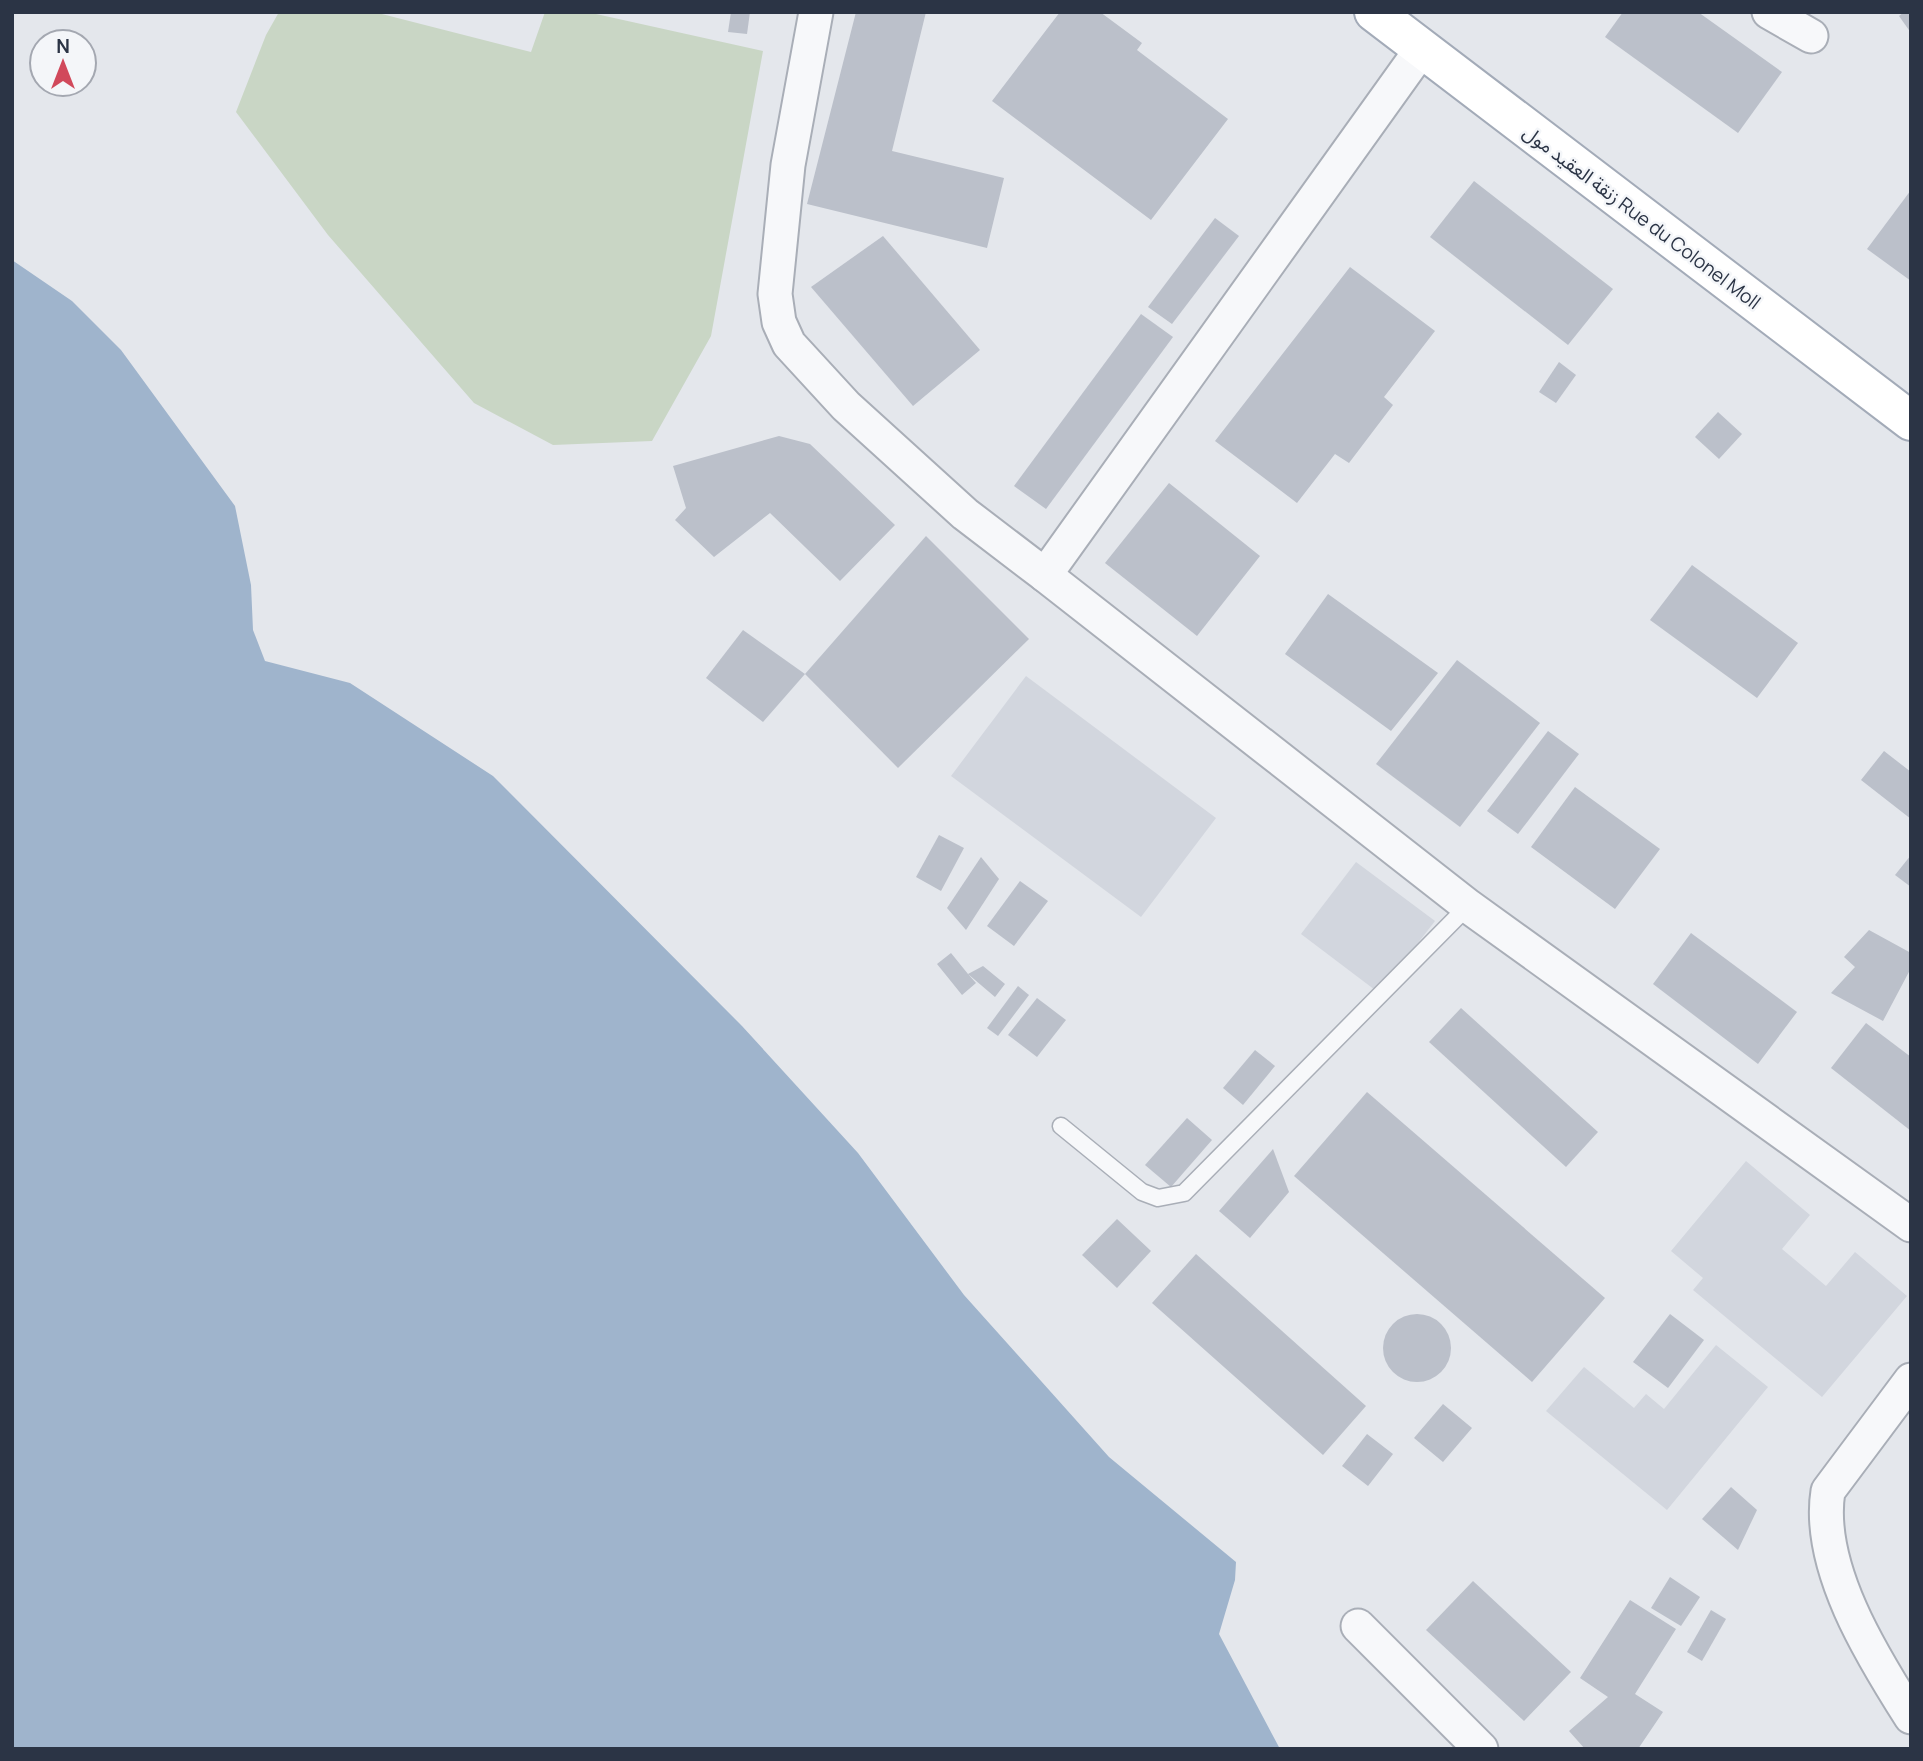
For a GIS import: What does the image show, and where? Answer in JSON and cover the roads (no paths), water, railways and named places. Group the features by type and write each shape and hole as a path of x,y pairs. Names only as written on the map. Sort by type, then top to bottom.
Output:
{"main road":[{"name":"زنقة العقيد مول Rue du Colonel Moll","path":"1374,12 1911,421"}],"street":[{"path":"816,12 788,165 775,294 779,322 789,344 846,406 965,514 1468,906 1911,1224"},
{"path":"1769,12 1811,36"},
{"path":"1045,575 1421,50"},
{"path":"1911,1380 1828,1492 1824,1514 1834,1573 1887,1680 1911,1717"},
{"path":"1358,1626 1481,1749"}],"lane":[{"path":"1061,1126 1142,1192 1158,1198 1184,1193 1468,906"}],"water":[{"path":"12,260 72,301 121,350 235,506 251,585 253,630 265,661 350,683 493,776 742,1026 858,1153 964,1295 1109,1457 1236,1562 1235,1580 1219,1634 1280,1749 12,1749"}]}
